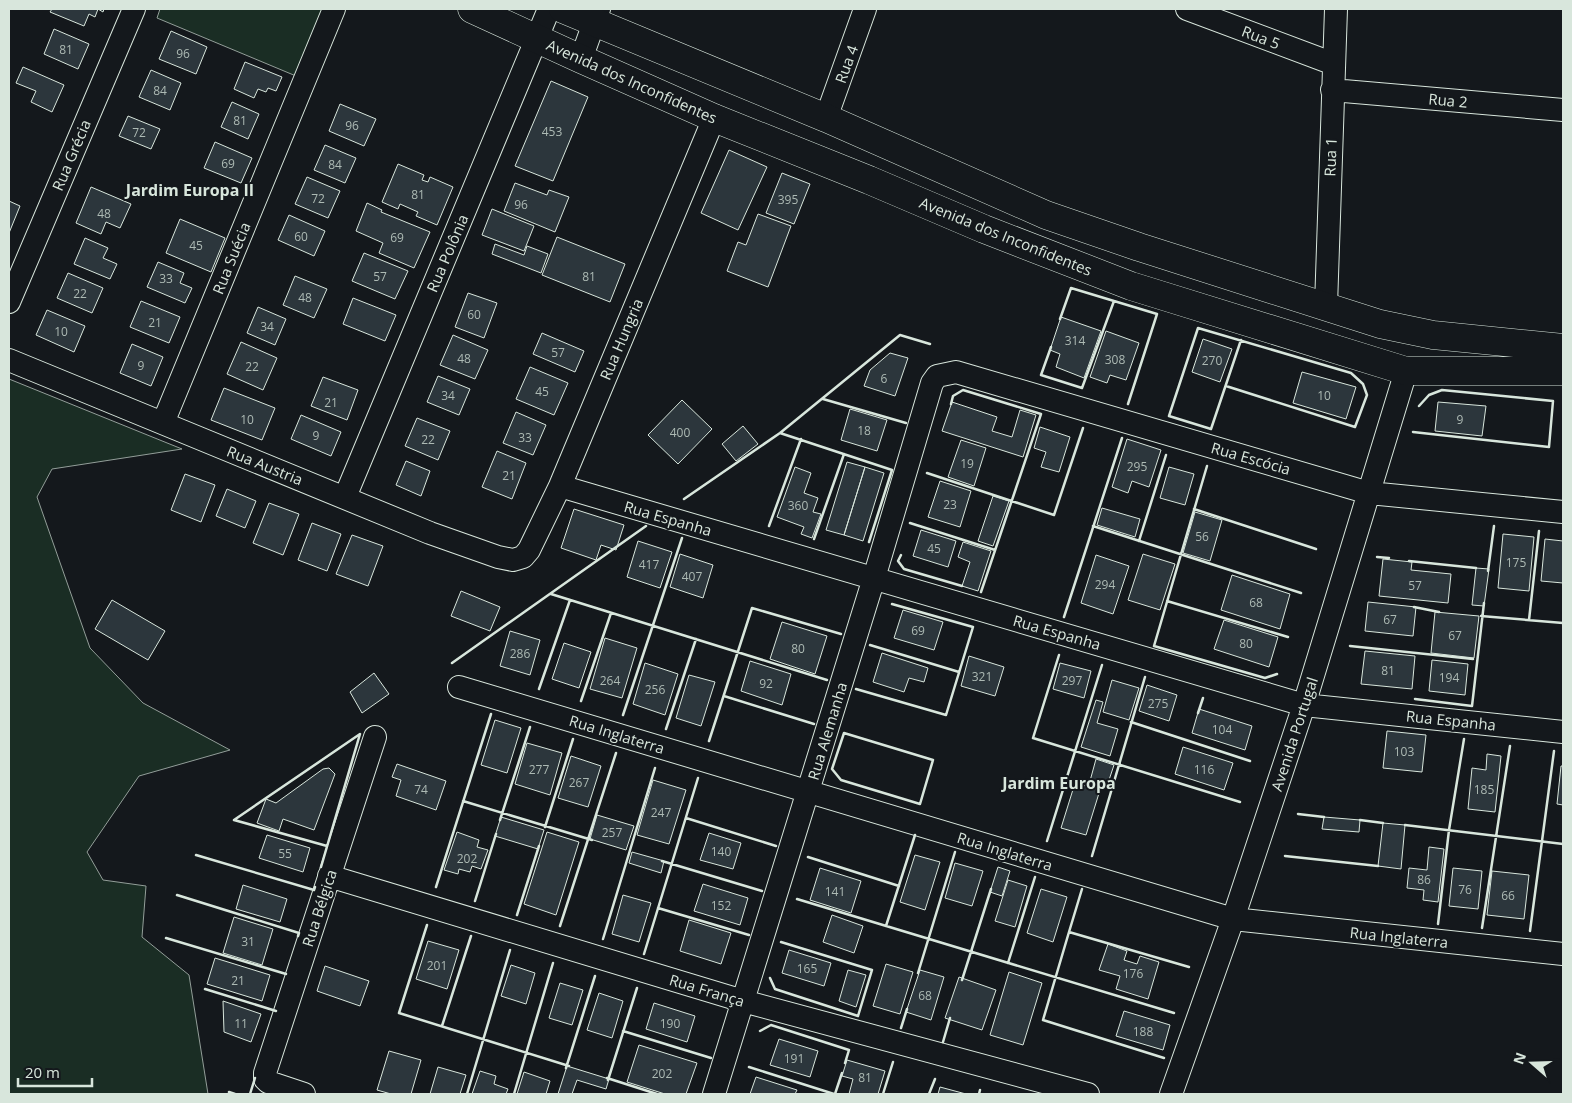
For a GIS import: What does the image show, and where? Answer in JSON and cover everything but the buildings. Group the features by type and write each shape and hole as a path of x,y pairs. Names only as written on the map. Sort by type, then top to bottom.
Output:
{"street":[{"name":"Rua Grécia","path":"9,302 134,9"},
{"name":"Rua Suécia","path":"163,423 334,9"},
{"name":"Avenida dos Inconfidentes","path":"472,9 714,118 984,229 1131,286 1406,371 1563,371"},
{"name":"Rua Polônia","path":"345,497 549,9"},
{"path":"563,9 597,15 1046,215 1139,247 1380,324 1433,335 1563,348"},
{"name":"Rua 4","path":"826,118 865,9"},
{"name":"Rua 5","path":"1187,9 1334,64"},
{"name":"Rua 1","path":"1326,306 1336,9"},
{"path":"581,59 597,15"},
{"name":"Rua 2","path":"1332,90 1563,110"},
{"name":"Rua Hungria","path":"523,557 529,550 560,486 714,118"},
{"name":"Rua Austria","path":"9,360 430,533 498,557 513,560 523,557"},
{"name":"Avenida Portugal","path":"1171,1094 1233,919 1304,705 1406,371"},
{"name":"Rua Escócia","path":"945,373 956,372 1369,492 1563,512"},
{"name":"Rua Alemanha","path":"714,1094 874,578 932,383 937,376 945,373"},
{"name":"Rua Espanha","path":"560,486 1304,705 1563,732"},
{"name":"Rua Inglaterra","path":"459,687 1233,919 1563,954"},
{"name":"Rua Bélgica","path":"304,1094 272,1084 265,1079 265,1073 375,737"},
{"name":"Rua França","path":"329,876 743,1001 1088,1094"}],"green space":[{"path":"160,9 324,9 296,76 157,18"},
{"path":"9,379 182,449 52,469 37,497 90,648 143,703 230,750 139,776 87,852 103,880 146,886 142,937 189,975 208,1094 9,1094"}],"wall":[{"path":"1060,319 1071,288 1157,314 1128,404"},
{"path":"1051,347 1041,375 1082,388 1114,301"},
{"path":"1226,386 1355,427 1367,395 1363,384 1351,373 1198,328 1169,416 1211,429 1241,340"},
{"path":"684,499 780,433 900,335 930,344"},
{"path":"951,404 953,396 963,390 1041,414 981,592"},
{"path":"1413,432 1549,447 1553,401 1442,390 1429,395 1419,406"},
{"path":"823,399 906,423"},
{"path":"927,473 1054,515 1083,428"},
{"path":"780,433 892,470 869,542"},
{"path":"1064,617 1122,438"},
{"path":"769,526 801,439"},
{"path":"814,539 844,454"},
{"path":"1139,541 1166,455"},
{"path":"1207,466 1154,646 1265,678 1277,674"},
{"path":"1194,509 1316,549"},
{"path":"910,523 995,550"},
{"path":"452,663 646,526"},
{"path":"1093,526 1301,593"},
{"path":"1488,571 1494,526"},
{"path":"1529,620 1539,531"},
{"path":"623,715 682,538"},
{"path":"901,555 898,561 904,569 962,586"},
{"path":"1377,557 1389,558"},
{"path":"1409,561 1476,568"},
{"path":"551,594 827,680"},
{"path":"539,689 570,600"},
{"path":"1167,601 1288,637"},
{"path":"1415,699 1472,706 1484,603"},
{"path":"856,689 946,715 973,627 892,604"},
{"path":"1414,607 1439,612"},
{"path":"709,741 752,608 841,634"},
{"path":"581,701 611,613"},
{"path":"1481,616 1563,623"},
{"path":"666,729 696,639"},
{"path":"870,645 959,672"},
{"path":"1350,646 1473,659"},
{"path":"1059,655 1033,738 1240,802"},
{"path":"1047,841 1102,665"},
{"path":"1092,856 1145,677"},
{"path":"724,696 814,724"},
{"path":"1198,713 1203,698"},
{"path":"436,887 491,714"},
{"path":"1131,722 1250,761"},
{"path":"500,820 530,727"},
{"path":"844,733 933,760 920,804 841,780 832,769 844,733"},
{"path":"234,820 360,734 321,867"},
{"path":"545,827 573,739"},
{"path":"1438,924 1449,830 1464,739"},
{"path":"1482,928 1510,746"},
{"path":"1530,931 1554,751"},
{"path":"560,926 616,753"},
{"path":"603,939 655,768"},
{"path":"644,954 698,778"},
{"path":"463,801 592,840"},
{"path":"1298,814 1324,817"},
{"path":"686,818 776,846"},
{"path":"234,820 327,846"},
{"path":"1360,820 1383,823"},
{"path":"1405,825 1563,844"},
{"path":"475,901 496,834"},
{"path":"886,926 915,835"},
{"path":"517,915 539,846"},
{"path":"918,973 955,852"},
{"path":"196,855 314,890 315,887"},
{"path":"1285,856 1378,866"},
{"path":"808,857 899,886"},
{"path":"662,861 762,891"},
{"path":"1008,963 1035,877"},
{"path":"962,980 991,889"},
{"path":"1069,932 1082,889"},
{"path":"177,895 299,933 298,936"},
{"path":"797,899 1174,1013"},
{"path":"658,908 749,935"},
{"path":"427,925 399,1013 569,1066"},
{"path":"1164,1058 1043,1020 1069,932 1189,967"},
{"path":"442,1026 471,936"},
{"path":"166,938 286,974"},
{"path":"770,978 775,989 858,1016 872,970 781,942"},
{"path":"467,1094 510,950"},
{"path":"514,1094 553,963"},
{"path":"566,1068 595,976"},
{"path":"608,1080 637,988"},
{"path":"205,989 276,1011"},
{"path":"901,1028 907,1009"},
{"path":"943,1042 950,1018"},
{"path":"760,1031 771,1025 849,1050 845,1063"},
{"path":"623,1031 711,1058"},
{"path":"883,1094 893,1062"},
{"path":"749,1067 834,1094"},
{"path":"835,1094 842,1073"},
{"path":"250,1094 255,1078"},
{"path":"607,1078 657,1094"},
{"path":"929,1094 935,1079"},
{"path":"979,1094 980,1090"},
{"path":"229,1092 235,1094"}],"district":[{"name":"Jardim Europa II","path":"190,190"},
{"name":"Jardim Europa","path":"1059,783"}]}
